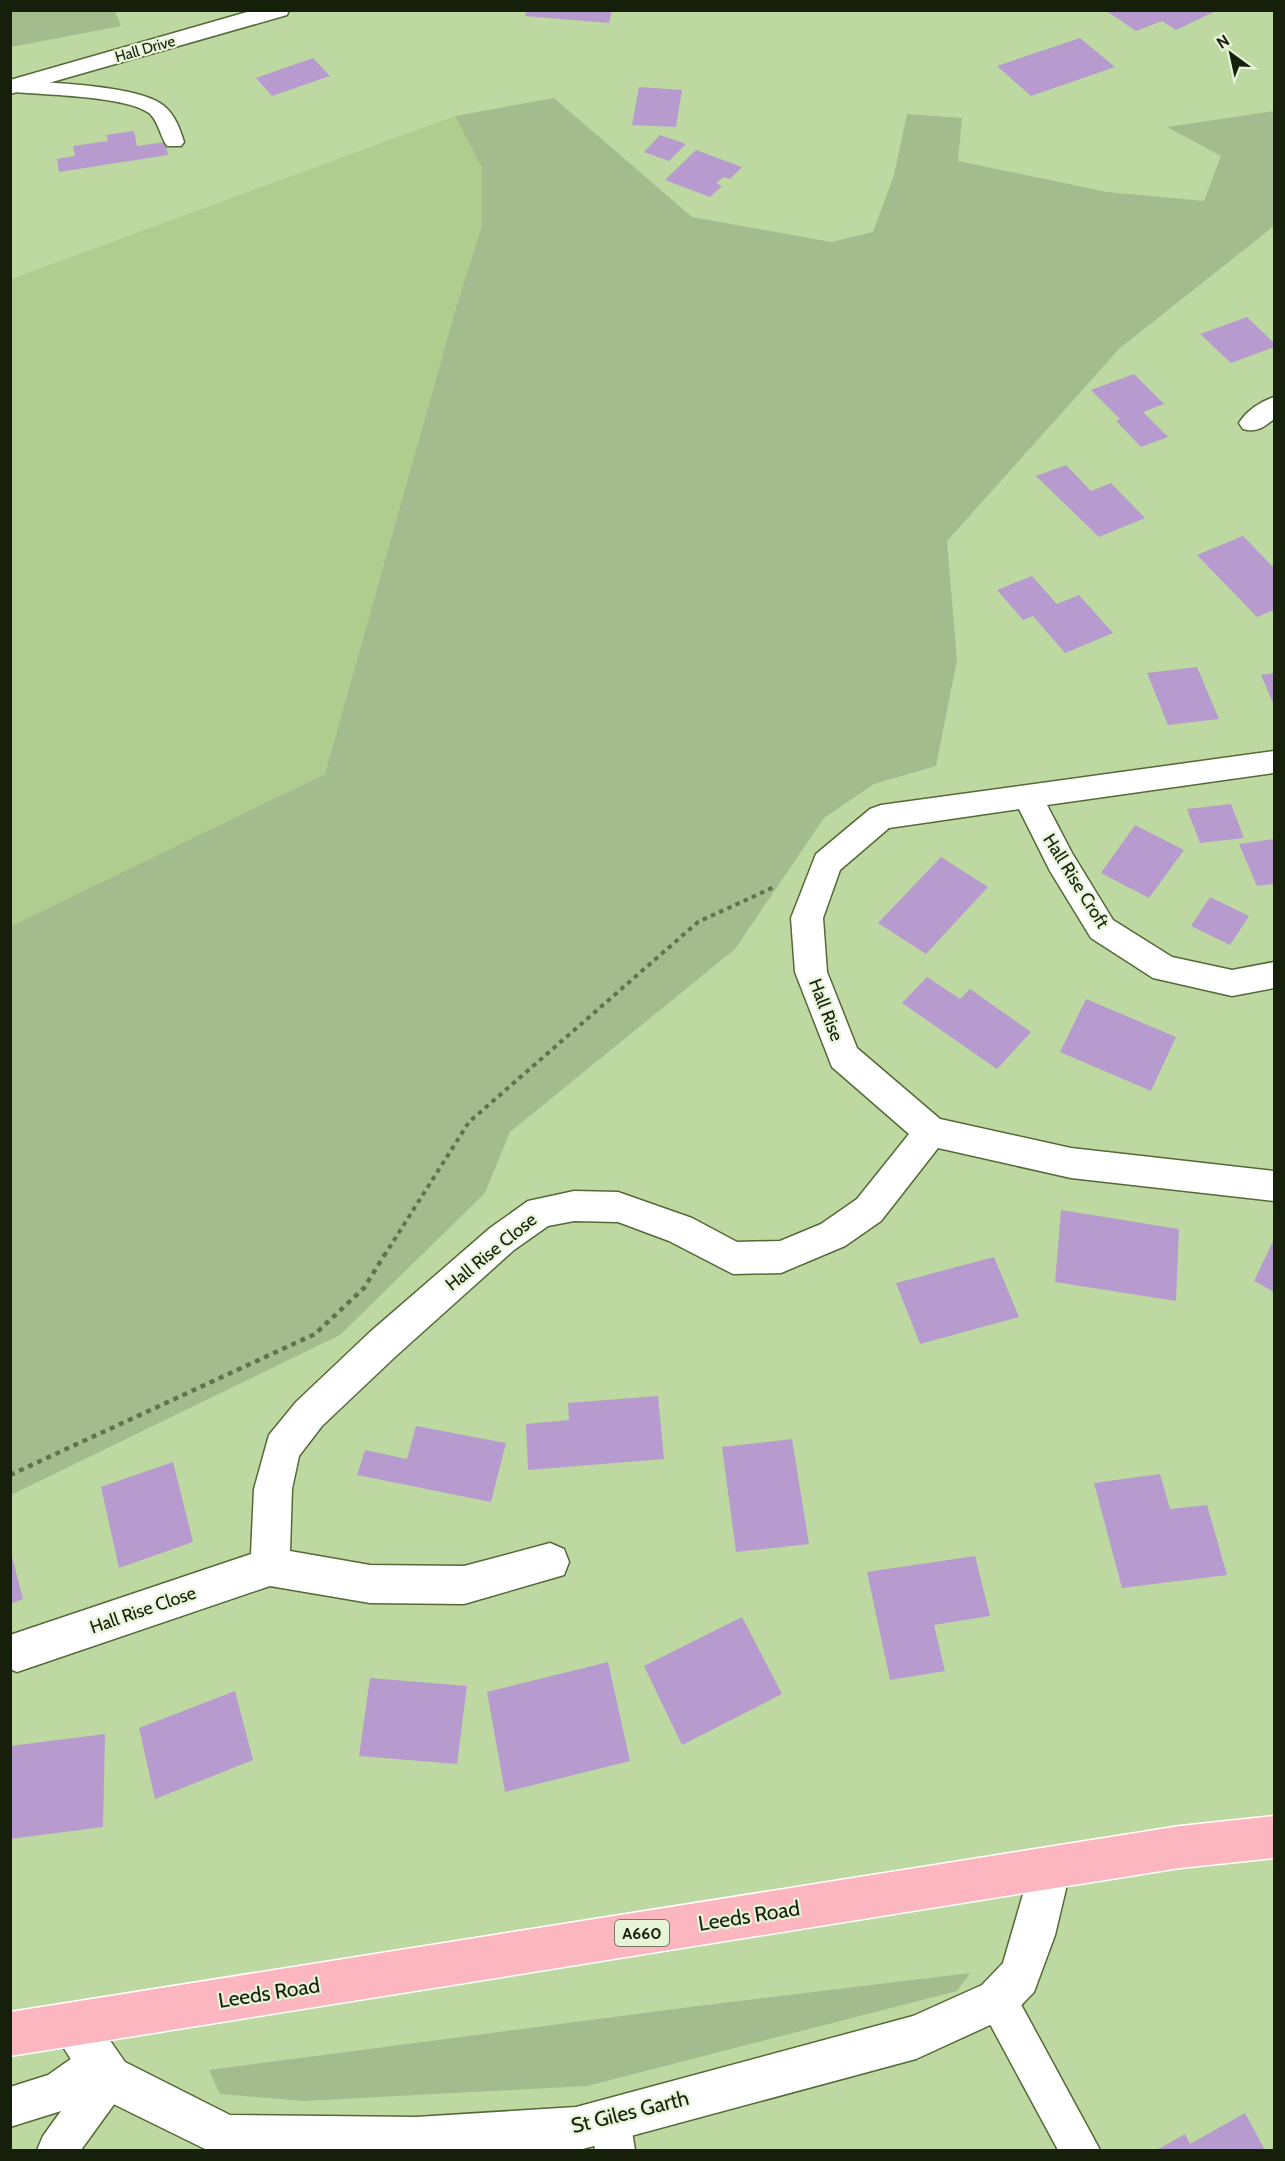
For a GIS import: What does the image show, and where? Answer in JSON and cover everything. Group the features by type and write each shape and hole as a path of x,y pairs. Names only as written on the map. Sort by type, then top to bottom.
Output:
{"highway":[{"name":"Leeds Road","path":"10,2034 1180,1847 1275,1837"}],"street":[{"name":"Hall Drive","path":"12,86 279,10"},
{"path":"1252,423 1275,406"},
{"name":"Hall Rise","path":"1275,762 881,817 827,863 807,918 811,972 844,1057 931,1132 1071,1162 1275,1186"},
{"name":"Hall Rise Croft","path":"1028,798 1060,862 1102,929 1164,969 1232,983 1275,975"},
{"name":"Hall Rise Close","path":"270,1567 273,1489 282,1448 309,1414 383,1344 502,1239 540,1212 574,1206 618,1207 680,1229 733,1258 781,1257 833,1235 869,1209 931,1132"},
{"name":"Hall Rise Close","path":"14,1652 270,1567 370,1584 464,1585 550,1562"},
{"name":"St Giles Garth","path":"73,2024 104,2071 225,2144 416,2145 576,2129 613,2135 916,2037 997,2000 1019,1977 1034,1935 1050,1868"}],"lane":[{"path":"12,86 121,98 152,106 163,116 174,142"},
{"path":"997,2000 1080,2151"},
{"path":"10,2107 58,2092 104,2071"},
{"path":"57,2151 104,2071"}],"path":[{"path":"10,1475 315,1334 364,1288 469,1122 698,922 827,863"}],"shaded area":[{"path":"11,10 115,11 121,26 11,47"},
{"path":"554,98 692,217 831,242 873,232 894,175 907,114 962,118 958,161 1107,192 1204,201 1221,156 1167,127 1274,111 1274,226 1120,348 947,541 957,660 936,766 874,784 824,818 735,949 510,1132 485,1193 340,1335 11,1495 11,926 325,774 455,311 482,225 482,168 455,116"},
{"path":"455,116 482,168 482,225 455,311 325,774 11,926 11,279"},
{"path":"970,1973 957,1991 587,2086 304,2101 220,2094 209,2070 698,2006"}],"building":[{"path":"527,10 612,10 609,23 525,16"},
{"path":"1105,10 1218,10 1176,30 1162,21 1136,31"},
{"path":"1080,38 1115,67 1031,96 997,66"},
{"path":"313,58 330,76 272,96 256,78"},
{"path":"639,87 682,90 676,127 632,125"},
{"path":"134,131 137,146 165,142 168,155 59,172 57,159 75,156 73,146 108,141 106,135"},
{"path":"660,135 686,144 669,161 644,152"},
{"path":"696,150 742,167 730,179 724,177 716,183 722,186 710,197 665,180"},
{"path":"1247,317 1274,343 1274,347 1231,363 1200,334"},
{"path":"1134,374 1164,404 1143,412 1168,437 1141,447 1116,421 1120,419 1091,390"},
{"path":"1066,465 1091,491 1111,483 1145,518 1099,537 1036,476"},
{"path":"1243,536 1274,568 1274,610 1257,617 1197,555"},
{"path":"1032,576 1057,604 1079,595 1113,633 1065,653 1033,616 1023,620 997,590"},
{"path":"1197,667 1219,719 1168,725 1147,673"},
{"path":"1274,673 1274,705 1261,675"},
{"path":"1231,804 1244,838 1200,843 1187,809"},
{"path":"1135,825 1184,850 1149,898 1101,873"},
{"path":"1274,839 1274,884 1257,886 1239,844"},
{"path":"941,857 988,887 926,954 878,923"},
{"path":"1210,897 1249,916 1230,945 1191,926"},
{"path":"927,977 960,999 970,989 1031,1032 997,1069 902,1003"},
{"path":"1086,999 1176,1037 1151,1091 1060,1052"},
{"path":"1061,1210 1179,1229 1176,1301 1055,1282"},
{"path":"1274,1239 1274,1292 1254,1281"},
{"path":"994,1257 1019,1317 920,1344 896,1283"},
{"path":"658,1396 664,1459 528,1470 526,1424 569,1420 568,1403"},
{"path":"416,1426 506,1443 491,1502 357,1475 365,1450 407,1459"},
{"path":"792,1439 809,1544 736,1552 722,1447"},
{"path":"173,1462 193,1542 119,1568 101,1487"},
{"path":"1160,1474 1170,1509 1207,1505 1227,1575 1122,1588 1094,1483"},
{"path":"10,1549 23,1599 10,1604"},
{"path":"975,1556 990,1616 934,1625 945,1671 890,1680 867,1572"},
{"path":"742,1617 782,1694 682,1745 644,1666"},
{"path":"608,1662 630,1761 505,1792 487,1692"},
{"path":"370,1678 467,1686 457,1764 359,1756"},
{"path":"235,1691 253,1760 155,1799 139,1728"},
{"path":"105,1734 103,1827 10,1839 10,1746"},
{"path":"1245,2113 1265,2150 1157,2150 1185,2134 1190,2144"}]}
